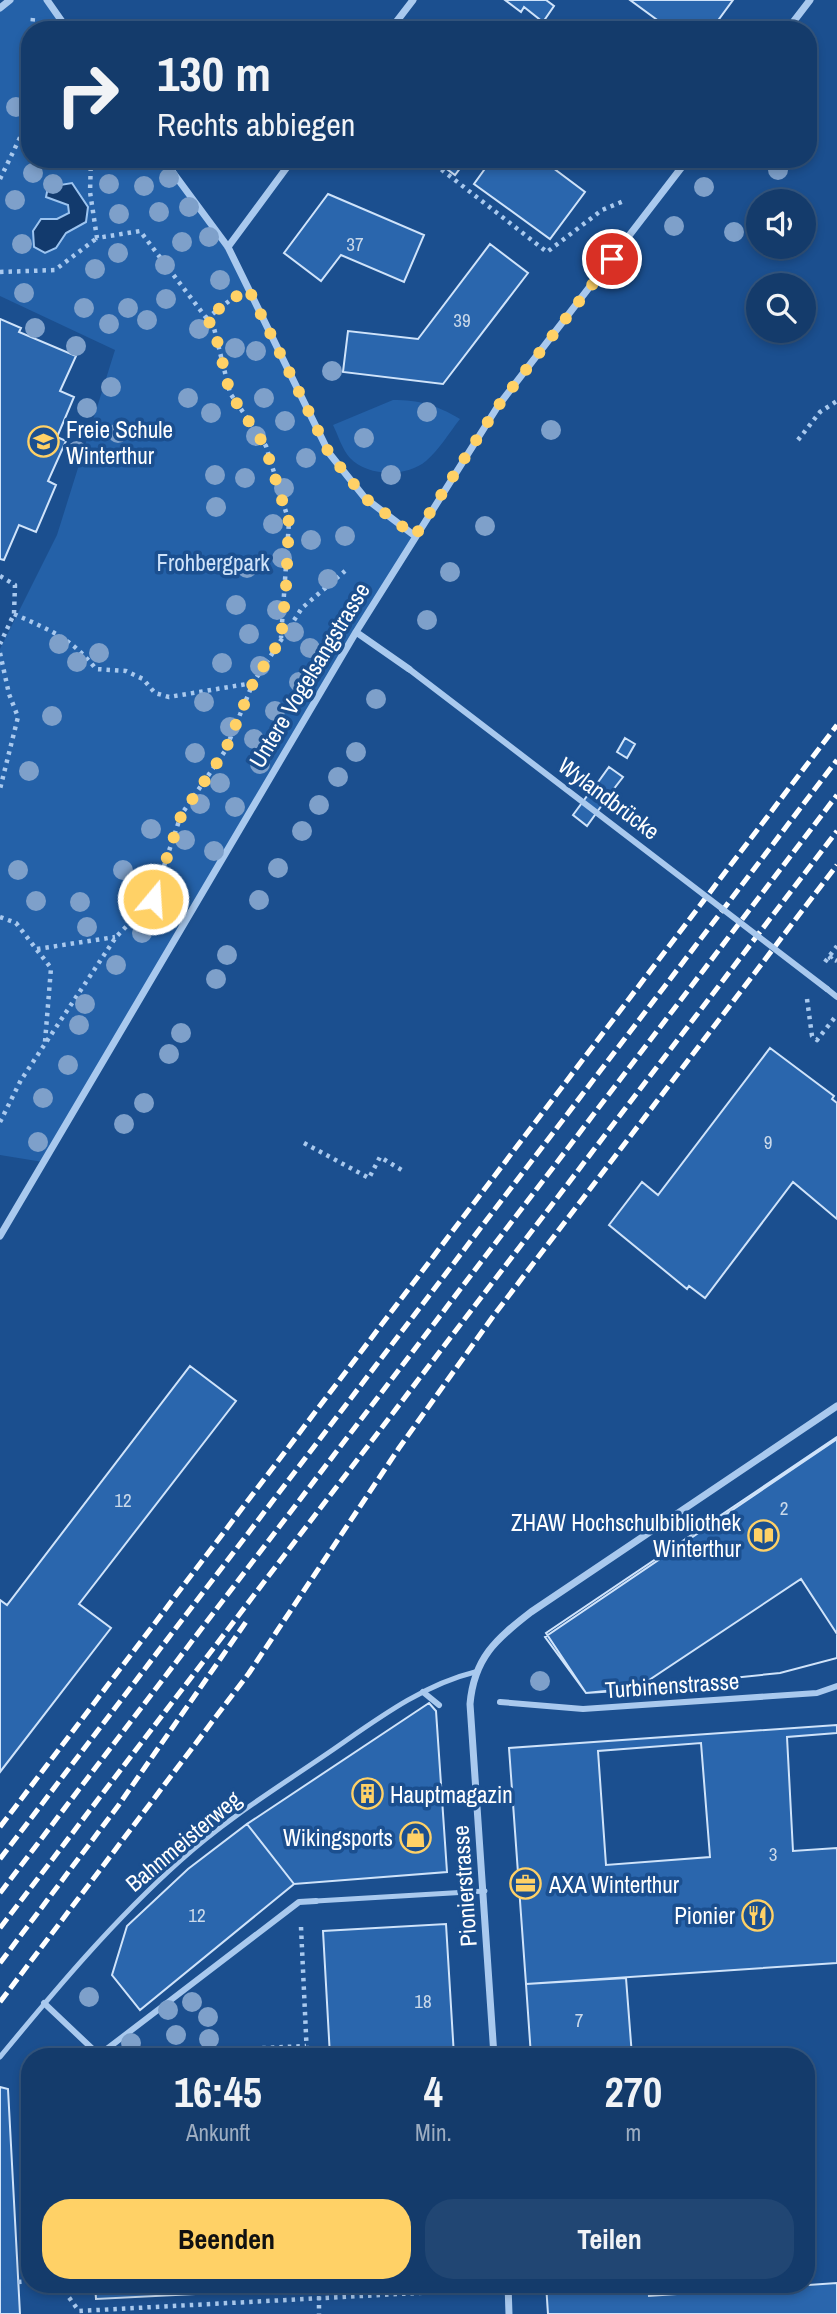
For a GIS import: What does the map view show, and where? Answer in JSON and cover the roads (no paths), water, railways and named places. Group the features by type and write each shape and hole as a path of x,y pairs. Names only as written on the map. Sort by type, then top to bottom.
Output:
{"street":[{"path":"0,8 10,0"},
{"path":"47,0 62,21"},
{"path":"397,21 413,0"},
{"path":"794,21 810,0"},
{"path":"170,168 228,247 329,453 365,498 415,536"},
{"path":"228,247 286,168"},
{"name":"Untere Vogelsangstrasse","path":"0,1236 415,536 498,406 681,168"},
{"name":"Wylandbrücke","path":"356,632 409,669 837,997"},
{"path":"475,1672 488,1650 531,1612 837,1406"},
{"name":"Pionierstrasse","path":"475,1672 470,1704 485,1891 494,2048"},
{"name":"Turbinenstrasse","path":"504,1702 583,1709 817,1693 837,1686"},
{"path":"423,1692 439,1705"},
{"path":"108,2048 299,1902 316,1901"},
{"path":"44,2003 92,2048"},
{"path":"508,2293 509,2314"}],"lane":[{"name":"Bahnmeisterweg","path":"0,2057 44,2003 135,1904 182,1859 234,1818 423,1692 442,1680 475,1672"},
{"path":"316,1901 485,1891"}],"railway":[{"path":"0,1827 837,725"},
{"path":"0,1859 837,760"},
{"path":"0,1893 837,795"},
{"path":"0,1928 837,831"},
{"path":"0,2002 249,1673 399,1448 494,1315 837,865"},
{"path":"0,1963 118,1806 246,1622"}],"place":[{"name":"Freie Schule Winterthur","path":"43,442"},
{"name":"ZHAW Hochschulbibliothek Winterthur","path":"764,1535"},
{"name":"Hauptmagazin","path":"367,1794"},
{"name":"Wikingsports","path":"416,1837"},
{"name":"AXA Winterthur","path":"526,1884"},
{"name":"Pionier","path":"758,1915"}],"park label":[{"name":"Frohbergpark","path":"213,562"}]}
